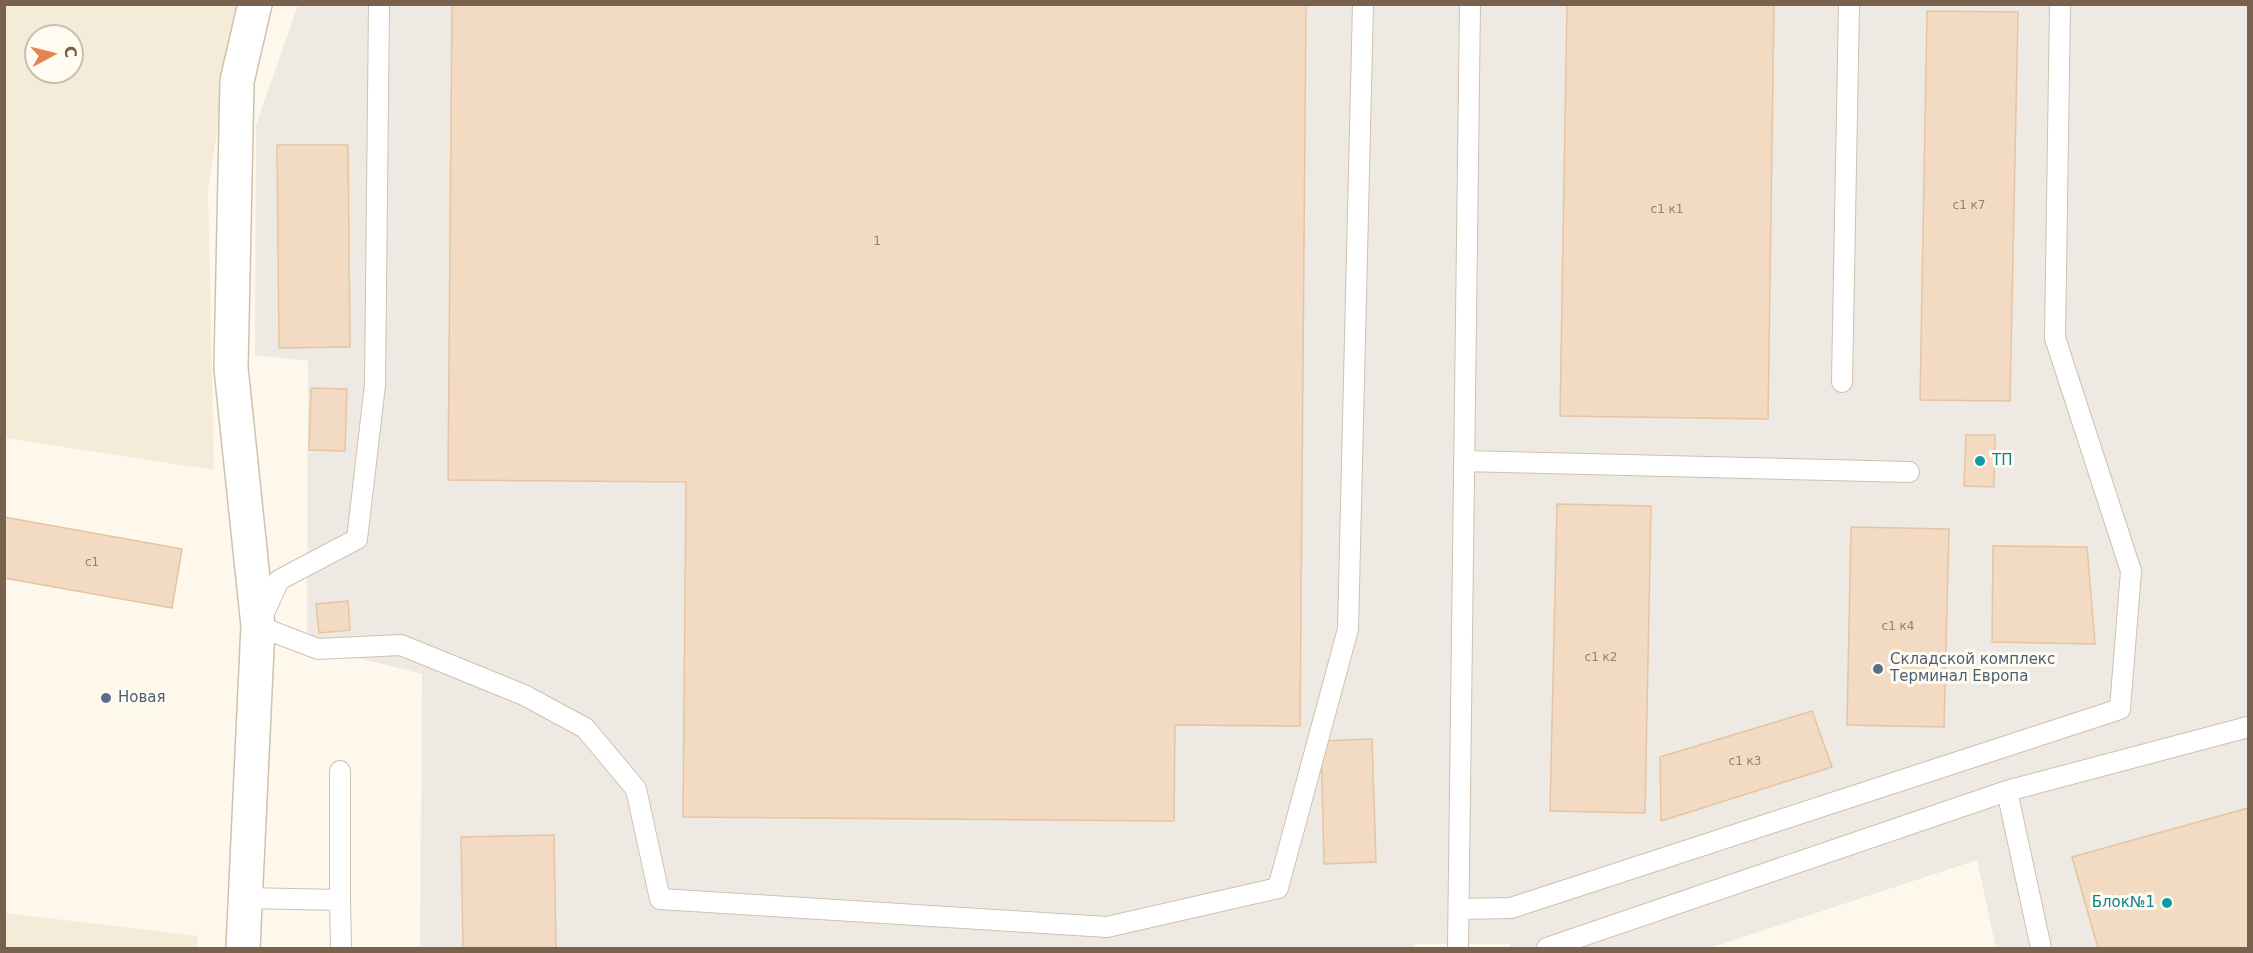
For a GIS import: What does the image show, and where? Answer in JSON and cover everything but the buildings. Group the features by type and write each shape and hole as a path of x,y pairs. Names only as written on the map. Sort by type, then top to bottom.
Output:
{"street":[{"path":"243,948 258,626 231,368 237,81 255,4"}],"lane":[{"path":"379,4 375,385 357,539 279,580 258,626 318,649 401,645 524,695 585,728 636,789 660,899 1107,927 1278,888 1348,629 1363,4"},
{"path":"1458,948 1470,4"},
{"path":"1842,382 1849,4"},
{"path":"1459,909 1511,909 2120,710 2131,571 2055,338 2060,4"},
{"path":"1464,461 1909,472"},
{"path":"1547,948 2007,791 2248,726"},
{"path":"340,771 341,948"},
{"path":"2007,791 2041,948"},
{"path":"245,898 340,900"}],"shaded area":[{"path":"4,5 237,5 208,190 214,470 5,438"},
{"path":"298,5 2248,5 2248,948 1996,948 1977,860 1710,948 1510,948 1509,944 1415,944 1415,948 420,948 422,674 307,645 308,361 255,355 256,125"},
{"path":"5,913 198,936 197,948 5,948"}],"place":[{"name":"ТП","path":"1980,461"},
{"name":"Складской комплекс Терминал Европа","path":"1878,669"},
{"name":"Новая","path":"106,698"},
{"name":"Блок№1","path":"2167,903"}]}
